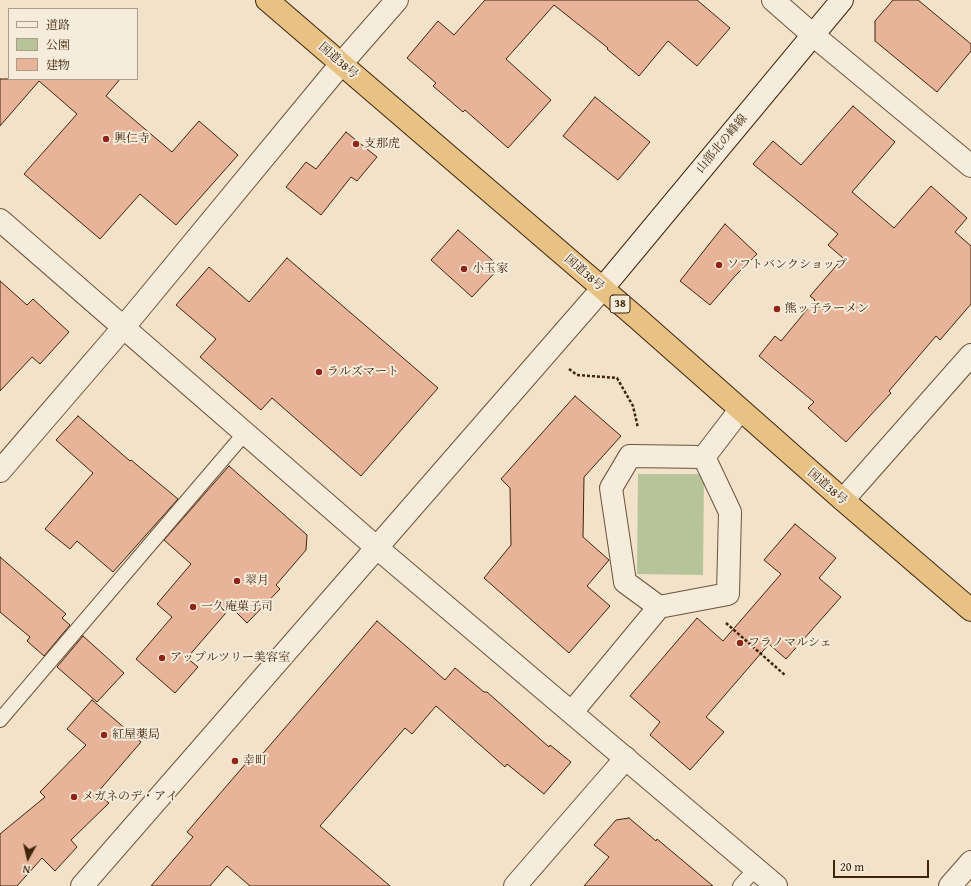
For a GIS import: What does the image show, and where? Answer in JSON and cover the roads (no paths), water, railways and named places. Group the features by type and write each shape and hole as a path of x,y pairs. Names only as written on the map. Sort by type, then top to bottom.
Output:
{"highway":[{"name":"国道38号","path":"267,0 637,318 740,410 971,610"}],"street":[{"path":"0,470 123,328 340,64 397,0"},
{"path":"773,0 971,166"},
{"name":"山部北の峰線","path":"82,886 376,547 547,353 842,0"},
{"path":"0,220 376,547 776,886"},
{"path":"843,500 971,355"},
{"path":"704,457 740,410"},
{"path":"659,607 625,582 611,488 630,456 704,457"},
{"path":"572,712 659,607 728,594 730,512 704,457"},
{"path":"515,886 626,758"},
{"path":"950,886 971,862"}],"lane":[{"path":"0,720 245,433"},
{"path":"740,886 756,868"}],"place":[{"name":"興仁寺","path":"106,139"},
{"name":"支那虎","path":"356,144"},
{"name":"ソフトバンクショップ","path":"719,265"},
{"name":"小玉家","path":"464,269"},
{"name":"熊ッ子ラーメン","path":"777,309"},
{"name":"ラルズマート","path":"319,372"},
{"name":"翠月","path":"237,581"},
{"name":"一久庵菓子司","path":"193,607"},
{"name":"フラノマルシェ","path":"740,643"},
{"name":"アップルツリー美容室","path":"162,658"},
{"name":"紅屋薬局","path":"104,735"},
{"name":"幸町","path":"235,761"},
{"name":"メガネのデ・アイ","path":"74,797"}]}
